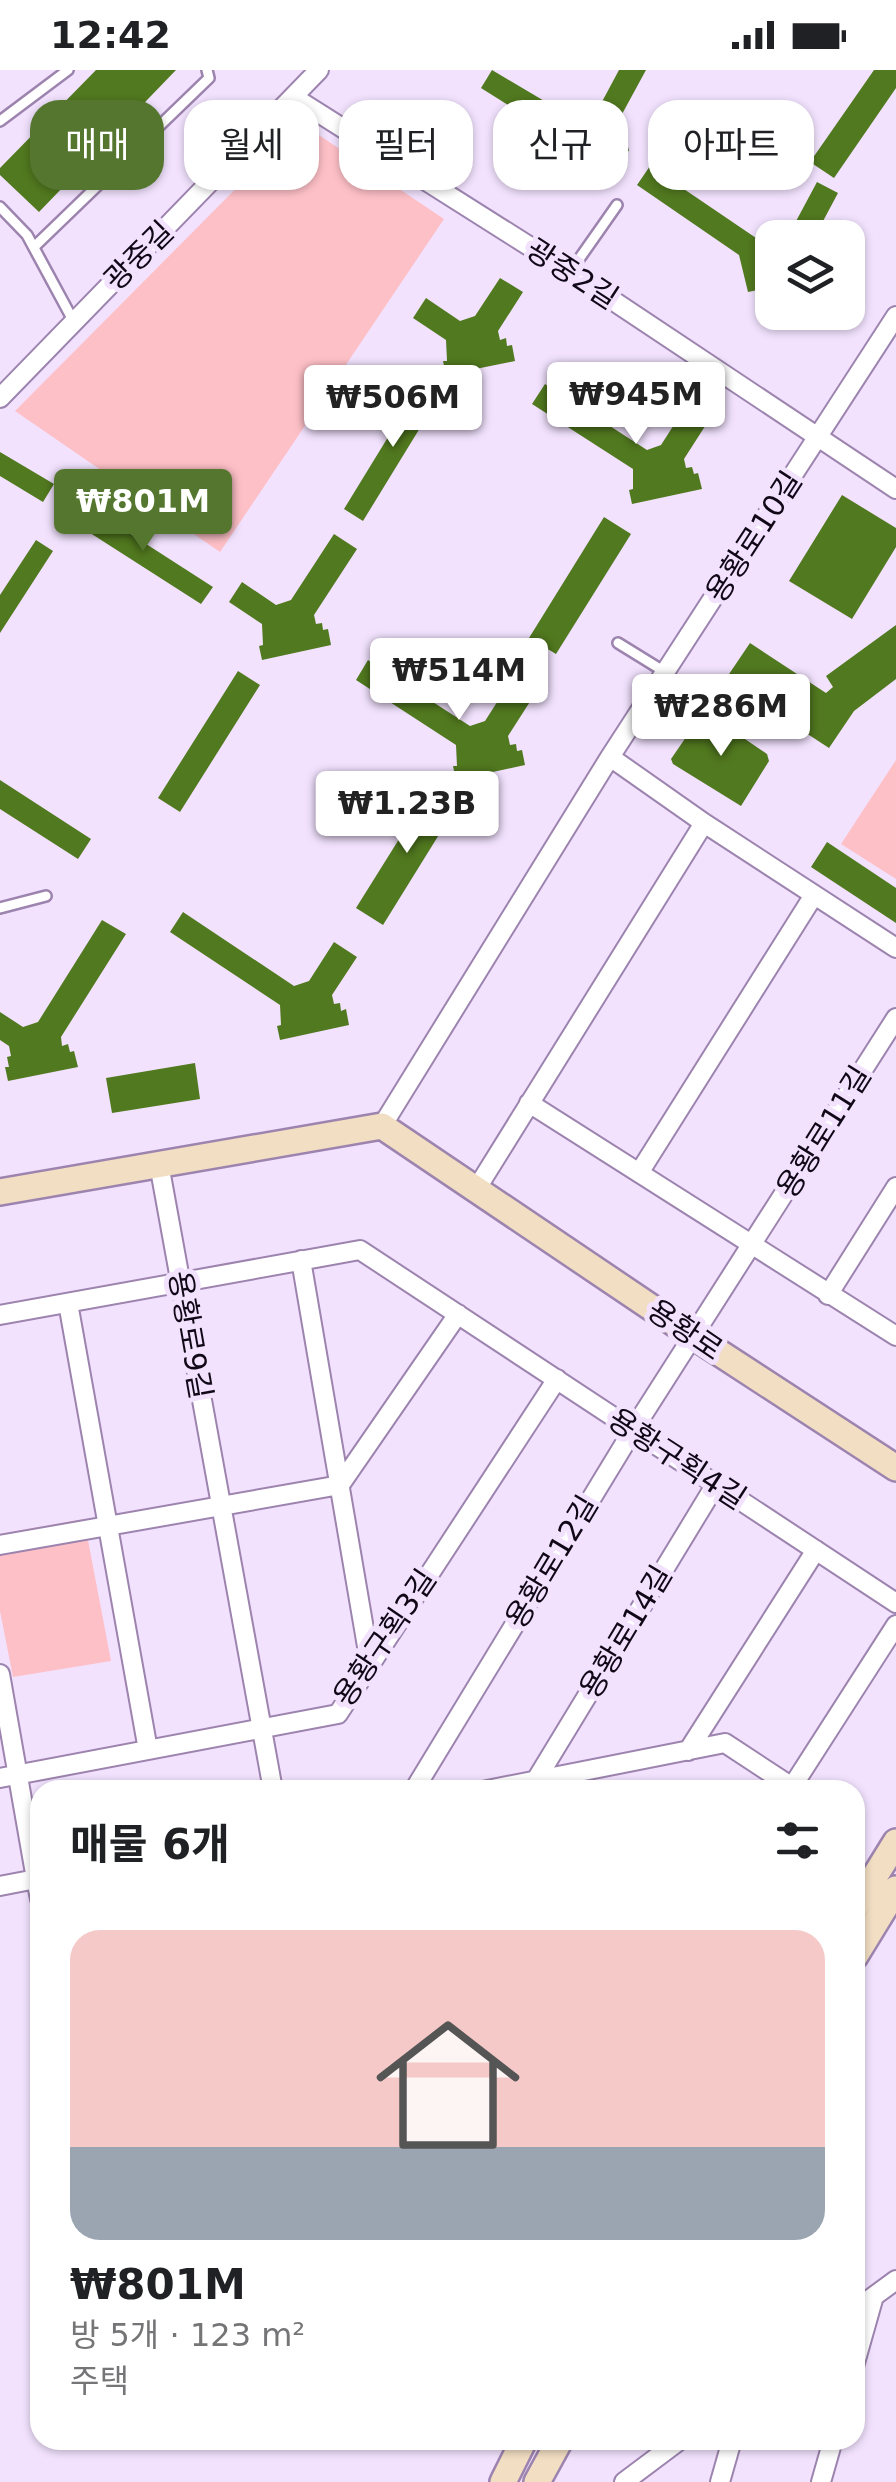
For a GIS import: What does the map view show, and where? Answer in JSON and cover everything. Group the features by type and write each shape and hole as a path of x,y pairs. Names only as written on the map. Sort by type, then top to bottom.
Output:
{"street":[{"name":"광중길","path":"0,398 319,70"},
{"name":"광중2길","path":"295,98 570,272 896,488"},
{"name":"용황로10길","path":"382,1126 610,756 896,316"},
{"path":"610,756 704,823 896,948"},
{"path":"477,1188 704,823"},
{"path":"639,1174 814,895"},
{"name":"용황로11길","path":"694,1338 896,1018"},
{"path":"529,1103 896,1336"},
{"path":"0,1192 382,1126"},
{"name":"용황로","path":"382,1126 694,1338 896,1468"},
{"name":"용황로9길","path":"159,1164 270,1780"},
{"path":"828,1295 896,1187"},
{"name":"용황구획4길","path":"0,1316 360,1250 896,1603"},
{"path":"302,1260 370,1664"},
{"path":"68,1303 148,1750"},
{"path":"0,1545 340,1485 458,1314"},
{"name":"용황로12길","path":"420,1780 633,1430 694,1338"},
{"name":"용황구획3길","path":"9,1776 338,1714 557,1379"},
{"name":"용황로14길","path":"536,1780 716,1484"},
{"path":"688,1750 816,1550"},
{"path":"796,1780 896,1625"},
{"path":"0,1674 9,1776 30,1850"},
{"path":"536,1780 725,1744 781,1780"},
{"path":"865,1892 896,1842"},
{"path":"0,1886 30,1880"},
{"path":"865,1940 896,1889"},
{"path":"865,2303 896,2280"},
{"path":"865,2328 874,2296"},
{"path":"503,2482 519,2450"},
{"path":"537,2482 555,2450"},
{"path":"624,2482 667,2450"},
{"path":"720,2482 729,2450"},
{"path":"820,2482 830,2450"}],"lane":[{"path":"0,121 68,70"},
{"path":"34,246 209,78 207,70"},
{"path":"570,272 618,205"},
{"path":"0,207 28,235 74,322"},
{"path":"618,644 666,672"},
{"path":"0,908 46,896"}],"shaded area":[{"path":"319,135 339,149 339,190 401,190 444,219 220,552 15,411 234,190 319,190"},
{"path":"896,760 896,879 841,844"},
{"path":"84,1519 111,1661 13,1677 0,1611 0,1534"}],"building":[{"path":"96,70 176,70 147,100 67,100"},
{"path":"492,70 543,100 500,100 481,88"},
{"path":"619,70 646,70 628,103 628,100 603,100"},
{"path":"874,70 896,70 896,88 834,178 814,165 814,156"},
{"path":"30,137 30,190 60,190 39,212 0,175 0,168"},
{"path":"648,169 648,190 685,190 755,237 755,291 748,292 739,255 637,185"},
{"path":"817,182 838,193 824,220 797,220 814,190"},
{"path":"500,278 523,292 498,331 500,340 506,338 507,346 512,345 515,361 446,375 446,340 413,318 426,298 460,321 475,316"},
{"path":"423,380 442,392 363,521 344,509"},
{"path":"545,384 647,450 661,445 686,406 709,420 684,459 686,468 692,467 694,474 698,473 702,489 632,504 629,490 633,489 633,469 532,404"},
{"path":"0,452 54,484 43,502 0,476"},
{"path":"842,495 896,528 896,547 852,619 789,581"},
{"path":"84,504 213,587 201,604 73,522"},
{"path":"604,517 631,534 556,654 529,638"},
{"path":"334,534 357,549 314,615 316,624 322,623 323,630 328,629 331,645 262,660 262,624 229,602 242,582 276,605 291,600"},
{"path":"36,540 53,551 0,633 0,595"},
{"path":"896,625 896,679 854,711 829,748 725,680 750,643 826,693 833,687 826,676"},
{"path":"368,660 470,726 485,721 510,682 533,697 508,736 510,745 516,744 517,751 522,750 525,765 456,780 456,745 356,680"},
{"path":"238,671 260,685 180,812 158,798"},
{"path":"704,711 767,754 769,761 741,806 673,764 671,759"},
{"path":"0,780 91,839 78,859 0,809"},
{"path":"431,788 458,804 383,925 356,908"},
{"path":"827,842 896,888 896,923 811,867"},
{"path":"183,912 294,986 309,981 334,942 357,957 332,995 334,1004 340,1003 341,1011 346,1009 349,1025 280,1040 280,1005 170,932"},
{"path":"102,920 126,934 61,1037 62,1046 68,1044 70,1052 74,1051 78,1067 8,1081 5,1067 9,1067 7,1057 11,1056 9,1046 0,1040 0,1012 23,1027 38,1022"},
{"path":"195,1063 200,1099 112,1113 106,1078"}]}
